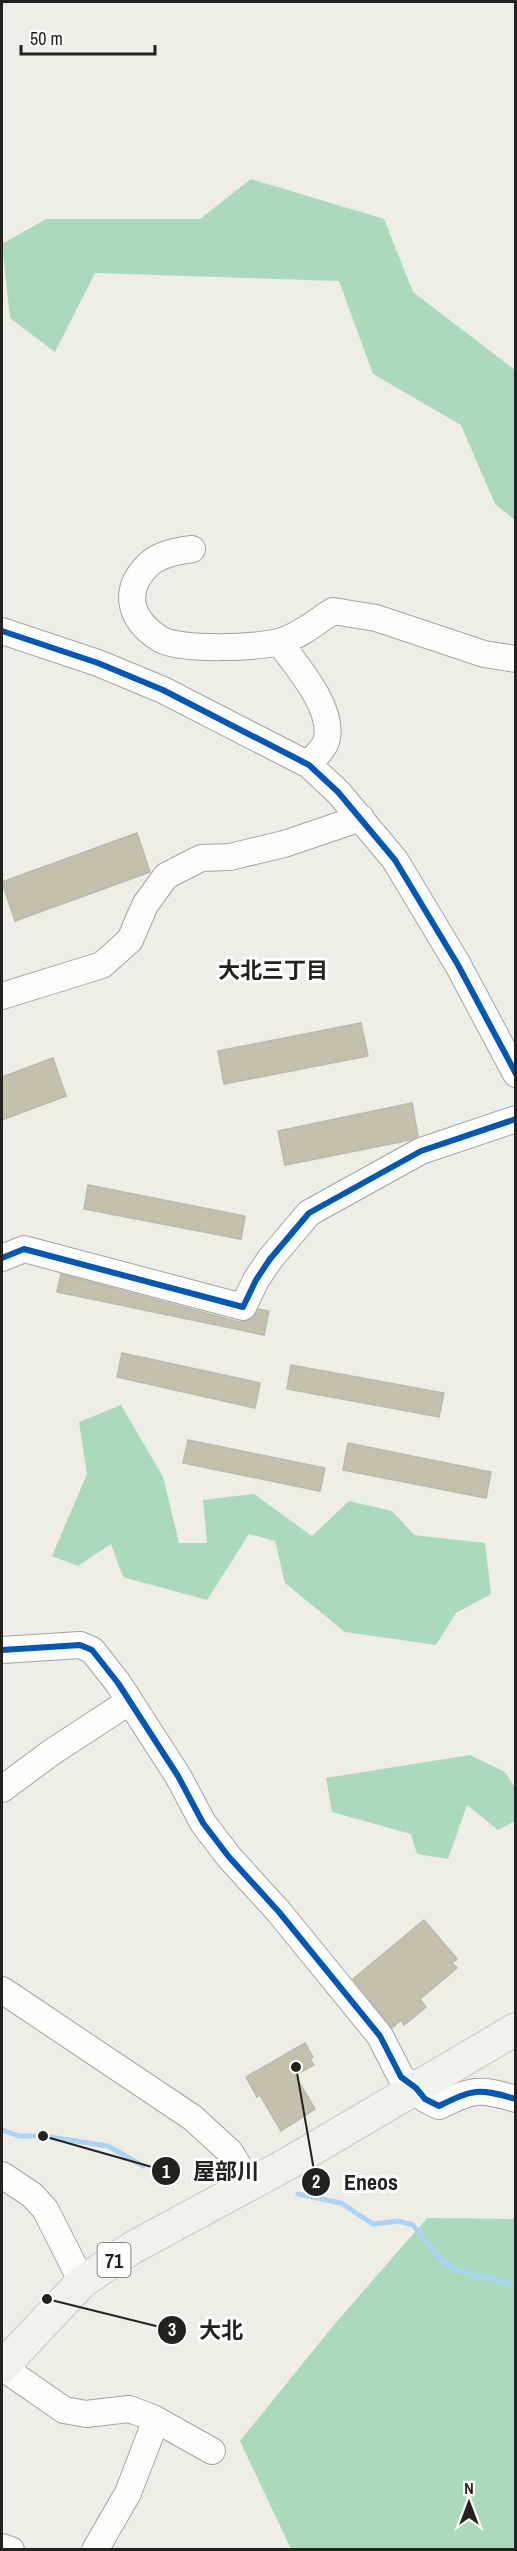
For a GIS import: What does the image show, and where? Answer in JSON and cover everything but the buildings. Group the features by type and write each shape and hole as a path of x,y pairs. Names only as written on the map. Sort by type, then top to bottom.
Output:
{"main road":[{"name":"71","path":"2,2367 82,2282 132,2248 250,2185 516,2029"}],"street":[{"path":"192,549 172,552 150,564 136,583 131,603 137,620 161,640 186,647 279,642 298,635 333,611 376,618 484,654 516,660"},
{"path":"2,631 98,663 163,690 309,765 338,792 395,860 458,965 516,1074"},
{"path":"279,642 318,696 327,723 327,739 309,765"},
{"path":"2,996 102,965 130,940 145,905 166,876 201,858 230,857 284,844 361,818"},
{"path":"2,1258 24,1250 243,1307 256,1280 270,1259 309,1213 422,1151 516,1119"},
{"path":"2,1650 80,1645 92,1650 130,1701 178,1776 203,1823 380,2036 401,2077 416,2088 425,2099 439,2106 466,2093 485,2090 516,2099"},
{"path":"2,1789 52,1752 130,1701"},
{"path":"2,1990 193,2118 230,2152 250,2185"},
{"path":"2,2175 32,2195 45,2209 82,2282"},
{"path":"2,2367 64,2410 86,2415 129,2409 156,2420 212,2451"},
{"path":"95,2550 128,2493 156,2420"},
{"path":"2,2547 11,2550"}],"green space":[{"path":"251,179 384,219 413,292 515,370 515,520 495,504 461,425 373,374 339,281 95,273 55,352 10,318 2,244 46,219 200,219"},
{"path":"121,1405 163,1477 179,1543 207,1543 203,1500 254,1494 312,1536 349,1501 392,1511 414,1535 485,1543 491,1594 456,1613 436,1645 345,1632 285,1583 275,1541 249,1534 207,1600 123,1577 111,1544 78,1566 52,1556 87,1474 79,1422"},
{"path":"470,1755 505,1772 515,1788 515,1821 498,1830 467,1805 448,1859 417,1854 411,1834 332,1812 326,1778"},
{"path":"427,2218 515,2219 515,2549 291,2549 240,2441 333,2326"}],"waterway":[{"path":"2,2130 19,2136 43,2136 108,2146 143,2166"},
{"path":"298,2194 341,2203 373,2224 398,2221 413,2225 441,2260 459,2271 516,2285"}],"cycle path":[{"path":"2,631 98,663 163,690 309,765 338,792 395,860 458,965 516,1074"},
{"path":"2,1258 24,1249 243,1307 256,1280 270,1259 309,1213 421,1151 516,1119"},
{"path":"2,1650 80,1645 92,1650 118,1683 178,1776 203,1823 380,2036 401,2077 416,2088 425,2099 439,2106 460,2096 476,2092 493,2093 516,2099"}],"place":[{"name":"Eneos","path":"296,2067"},
{"name":"屋部川","path":"43,2136"},
{"name":"大北","path":"47,2299"}],"district":[{"name":"大北三丁目","path":"273,970"}]}
